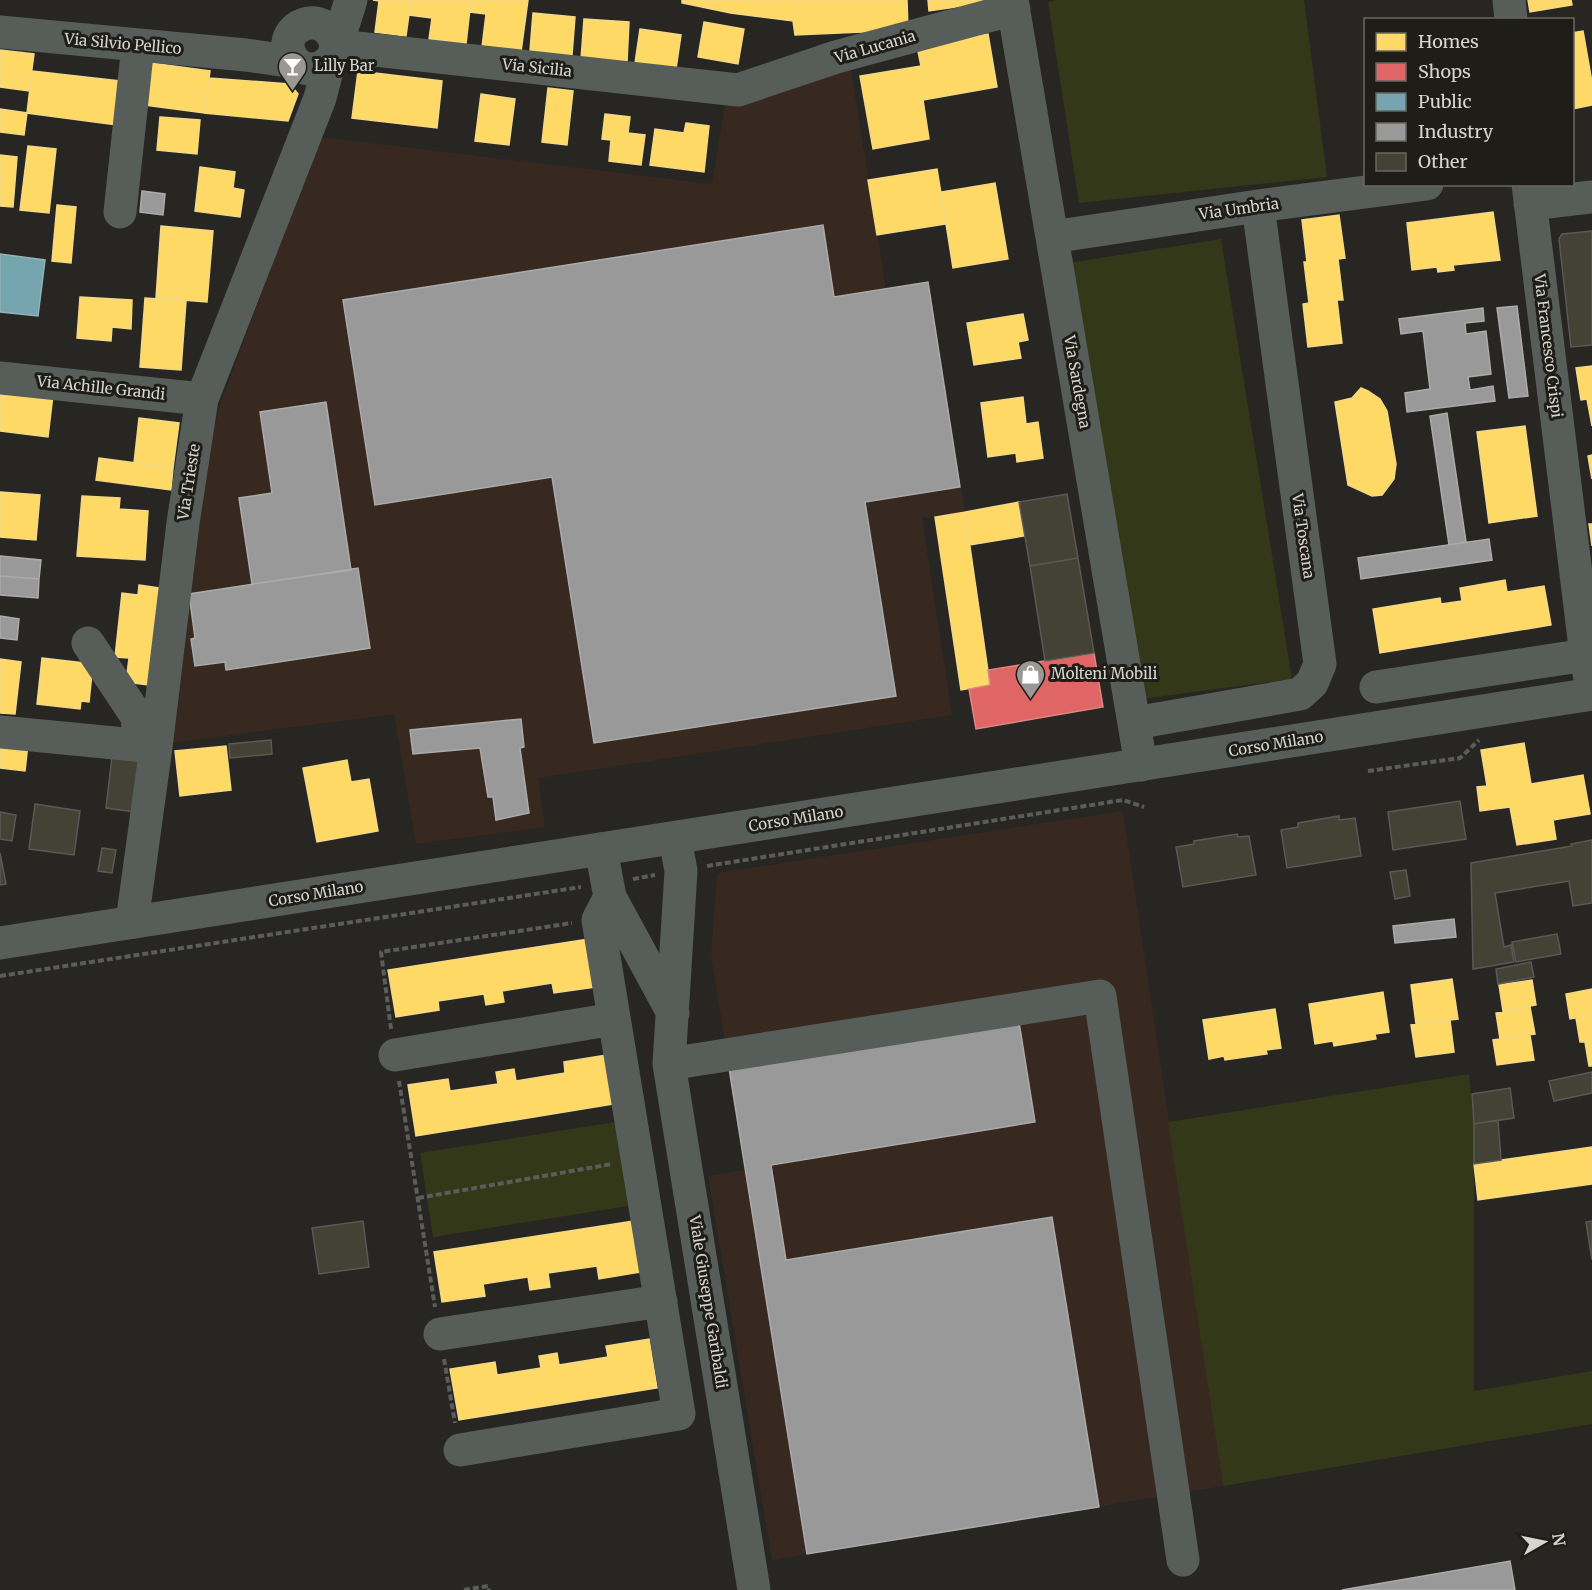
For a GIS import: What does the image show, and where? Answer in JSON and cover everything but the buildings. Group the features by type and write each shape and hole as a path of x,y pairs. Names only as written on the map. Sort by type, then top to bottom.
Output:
{"main road":[{"name":"Corso Milano","path":"0,943 1141,765 1592,692"}],"street":[{"path":"296,43 319,23 328,29 334,37 333,52 322,68 310,70 300,66 296,43 329,0"},
{"name":"Via Trieste","path":"132,922 146,746 202,399 320,98 351,0"},
{"path":"1509,0 1511,18"},
{"name":"Via Lucania","path":"738,90 836,57 1013,5"},
{"name":"Via Sardegna","path":"1013,5 1141,765"},
{"name":"Via Silvio Pellico","path":"0,32 246,55 296,43"},
{"path":"120,212 138,45"},
{"name":"Via Sicilia","path":"333,52 357,48 738,90"},
{"name":"Via Umbria","path":"1052,237 1412,186"},
{"path":"1529,194 1592,197"},
{"name":"Via Francesco Crispi","path":"1529,194 1580,506 1592,692"},
{"name":"Via Toscana","path":"1135,723 1300,694 1312,683 1320,664 1258,206"},
{"name":"Via Achille Grandi","path":"0,378 202,399"},
{"path":"0,732 146,746 138,718 88,643"},
{"path":"1376,687 1589,654"},
{"name":"Viale Giuseppe Garibaldi","path":"675,838 681,871 669,1064 754,1590"},
{"path":"460,1450 679,1414 614,1019 601,849"},
{"path":"605,900 673,1013"},
{"path":"669,1064 1100,996 1183,1560"},
{"path":"395,1055 614,1019"},
{"path":"440,1334 661,1301"}],"path":[{"path":"1368,771 1460,758 1480,739"},
{"path":"460,1450 395,1055 381,952 605,900 681,871 732,861 1123,800 1144,807"},
{"path":"0,976 605,900"},
{"path":"418,1198 638,1160"},
{"path":"464,1590 488,1586 489,1590"}],"shaded area":[{"path":"850,63 886,289 928,282 965,512 922,518 952,715 538,778 545,827 416,844 394,714 171,743 201,480 220,405 320,137 712,184 726,99"},
{"path":"1123,811 1223,1486 772,1560 708,1176 746,1170 711,956 717,873"}],"green space":[{"path":"1057,0 1304,0 1327,177 1079,203 1048,2"},
{"path":"1221,239 1292,679 1141,699 1068,263"},
{"path":"1469,1074 1474,1124 1474,1391 1592,1371 1592,1424 1223,1486 1168,1122"},
{"path":"615,1122 628,1206 433,1237 420,1153"}],"place":[{"name":"Lilly Bar","path":"293,92"},
{"name":"Molteni Mobili","path":"1030,700"}]}
